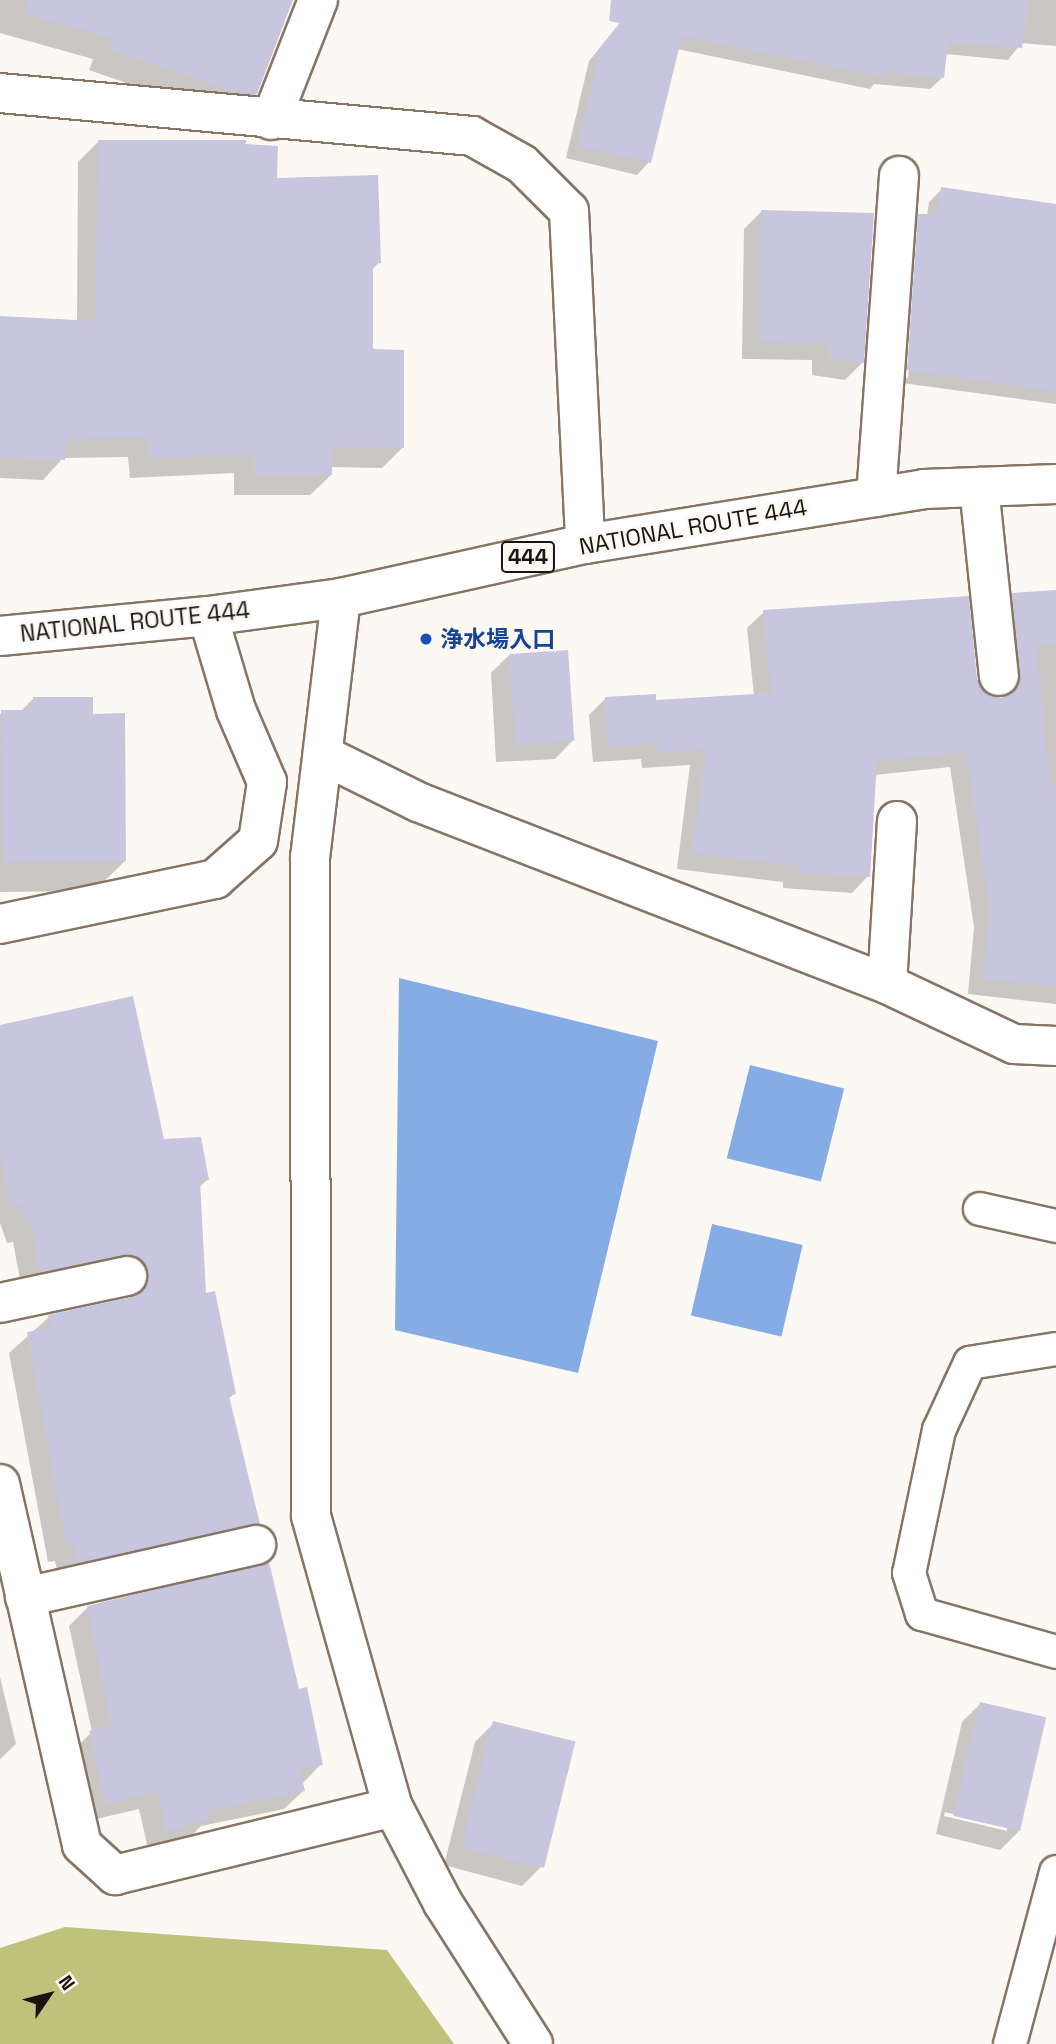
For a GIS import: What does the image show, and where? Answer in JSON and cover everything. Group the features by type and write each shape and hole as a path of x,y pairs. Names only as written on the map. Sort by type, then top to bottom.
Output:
{"main road":[{"path":"271,120 318,0"},
{"path":"0,93 271,120 472,136 522,164 569,211 585,544"},
{"path":"876,497 899,176"},
{"name":"NATIONAL ROUTE 444","path":"0,636 208,616 341,598 585,544 876,497 979,487 1056,484"},
{"path":"979,487 999,676"},
{"path":"341,598 310,857 312,1516 393,1807 443,1903 533,2044"},
{"path":"0,924 215,879 258,841 267,782 236,710 208,616"},
{"path":"323,755 430,807 887,984 1014,1044 1056,1046"},
{"path":"887,984 897,821"},
{"path":"0,1303 127,1276"},
{"path":"0,1484 82,1845 115,1875 393,1807"},
{"path":"25,1597 256,1545"}],"lane":[{"path":"979,1209 1056,1226"},
{"path":"1056,1349 970,1363 939,1430 909,1573 922,1614 960,1629 1056,1652"},
{"path":"1010,2044 1056,1872"}],"green space":[{"path":"65,1927 387,1950 454,2044 0,2044 0,1948"}],"water":[{"path":"399,978 658,1041 578,1373 395,1330"},
{"path":"750,1065 844,1088 821,1182 727,1158"},
{"path":"712,1224 803,1245 781,1337 691,1316"}],"building":[{"path":"27,0 293,0 257,94 235,92 109,49 112,38 25,14"},
{"path":"611,0 1029,0 1022,48 948,42 944,78 884,72 884,77 682,36 651,163 578,146 601,46 620,23 609,21"},
{"path":"98,140 247,140 245,144 278,146 277,178 378,175 381,263 373,264 373,349 404,350 404,448 332,447 332,475 254,475 254,454 149,458 147,437 66,439 65,460 0,457 0,316 96,321"},
{"path":"941,187 1056,204 1056,391 907,370 918,214 937,214"},
{"path":"761,210 874,213 864,363 829,358 829,343 759,342"},
{"path":"1056,590 1056,645 1036,646 1050,786 1056,785 1056,986 983,979 990,910 966,752 877,761 870,877 798,872 799,866 692,853 706,750 657,753 657,744 608,746 605,697 656,694 656,700 771,693 763,610 969,596 977,679 990,696 1002,698 1019,685 1021,674 1012,593"},
{"path":"568,650 574,741 515,745 509,654"},
{"path":"33,697 93,697 93,714 125,713 126,861 3,862 1,710 33,710"},
{"path":"133,996 164,1139 201,1137 209,1180 200,1181 206,1293 215,1291 236,1394 229,1396 260,1524 77,1563 73,1543 66,1544 27,1332 51,1328 48,1315 132,1297 148,1283 148,1272 143,1261 123,1255 40,1272 31,1224 26,1225 22,1205 11,1207 0,1152 0,1025"},
{"path":"269,1562 299,1689 307,1687 323,1765 300,1770 305,1791 207,1811 209,1820 166,1831 157,1792 106,1804 89,1731 112,1726 87,1606"},
{"path":"980,1702 1046,1717 1020,1831 954,1816"},
{"path":"493,1721 575,1742 544,1868 462,1847"}],"place":[{"name":"浄水場入口","path":"426,639"}]}
